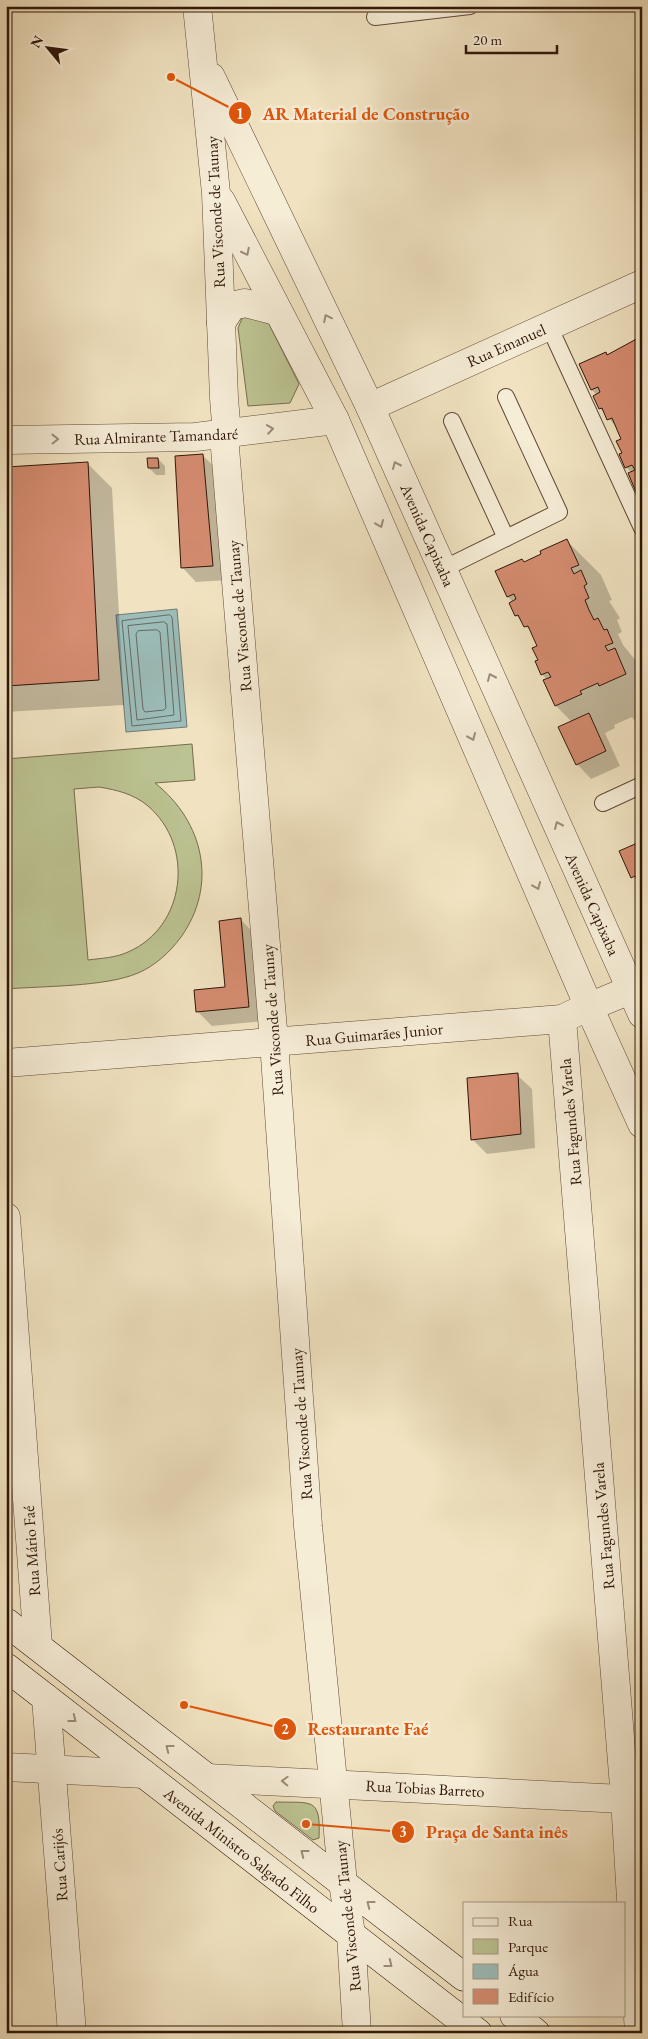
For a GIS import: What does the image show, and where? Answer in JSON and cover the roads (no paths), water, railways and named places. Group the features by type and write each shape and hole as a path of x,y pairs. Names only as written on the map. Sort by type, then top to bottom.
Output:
{"street":[{"name":"Rua Visconde de Taunay","path":"197,6 216,193 220,323 227,435 225,448 274,1042 308,1526 343,1883 351,1934 358,2033"},
{"name":"Avenida Capixaba","path":"203,60 370,406 638,996"},
{"path":"216,193 276,311 335,420 589,1007 642,1124"},
{"name":"Rua Emanuel","path":"335,420 642,284"},
{"path":"220,323 232,306 245,303 276,311"},
{"name":"Rua Almirante Tamandaré","path":"6,440 227,435 335,420"},
{"name":"Rua Guimarães Junior","path":"6,1063 562,1019 589,1007 638,996"},
{"name":"Rua Fagundes Varela","path":"562,1019 633,1799 639,2033"},
{"name":"Rua Mário Faé","path":"6,1217 38,1646"},
{"path":"6,1622 463,1976"},
{"name":"Avenida Ministro Salgado Filho","path":"6,1667 478,2033"},
{"name":"Rua Carijós","path":"46,1698 72,2033"},
{"path":"6,1767 144,1774"},
{"name":"Rua Tobias Barreto","path":"207,1778 633,1799"},
{"path":"515,2016 536,2033"}],"lane":[{"path":"375,17 470,6"},
{"path":"549,326 642,528"},
{"path":"443,569 559,512 506,397"},
{"path":"452,420 506,538"},
{"path":"603,803 642,785"}],"water":[{"path":"177,609 187,727 126,732 116,615"}],"place":[{"name":"AR Material de Construção","path":"171,77"},
{"name":"Restaurante Faé","path":"184,1705"},
{"name":"Praça de Santa inês","path":"306,1824"}]}
